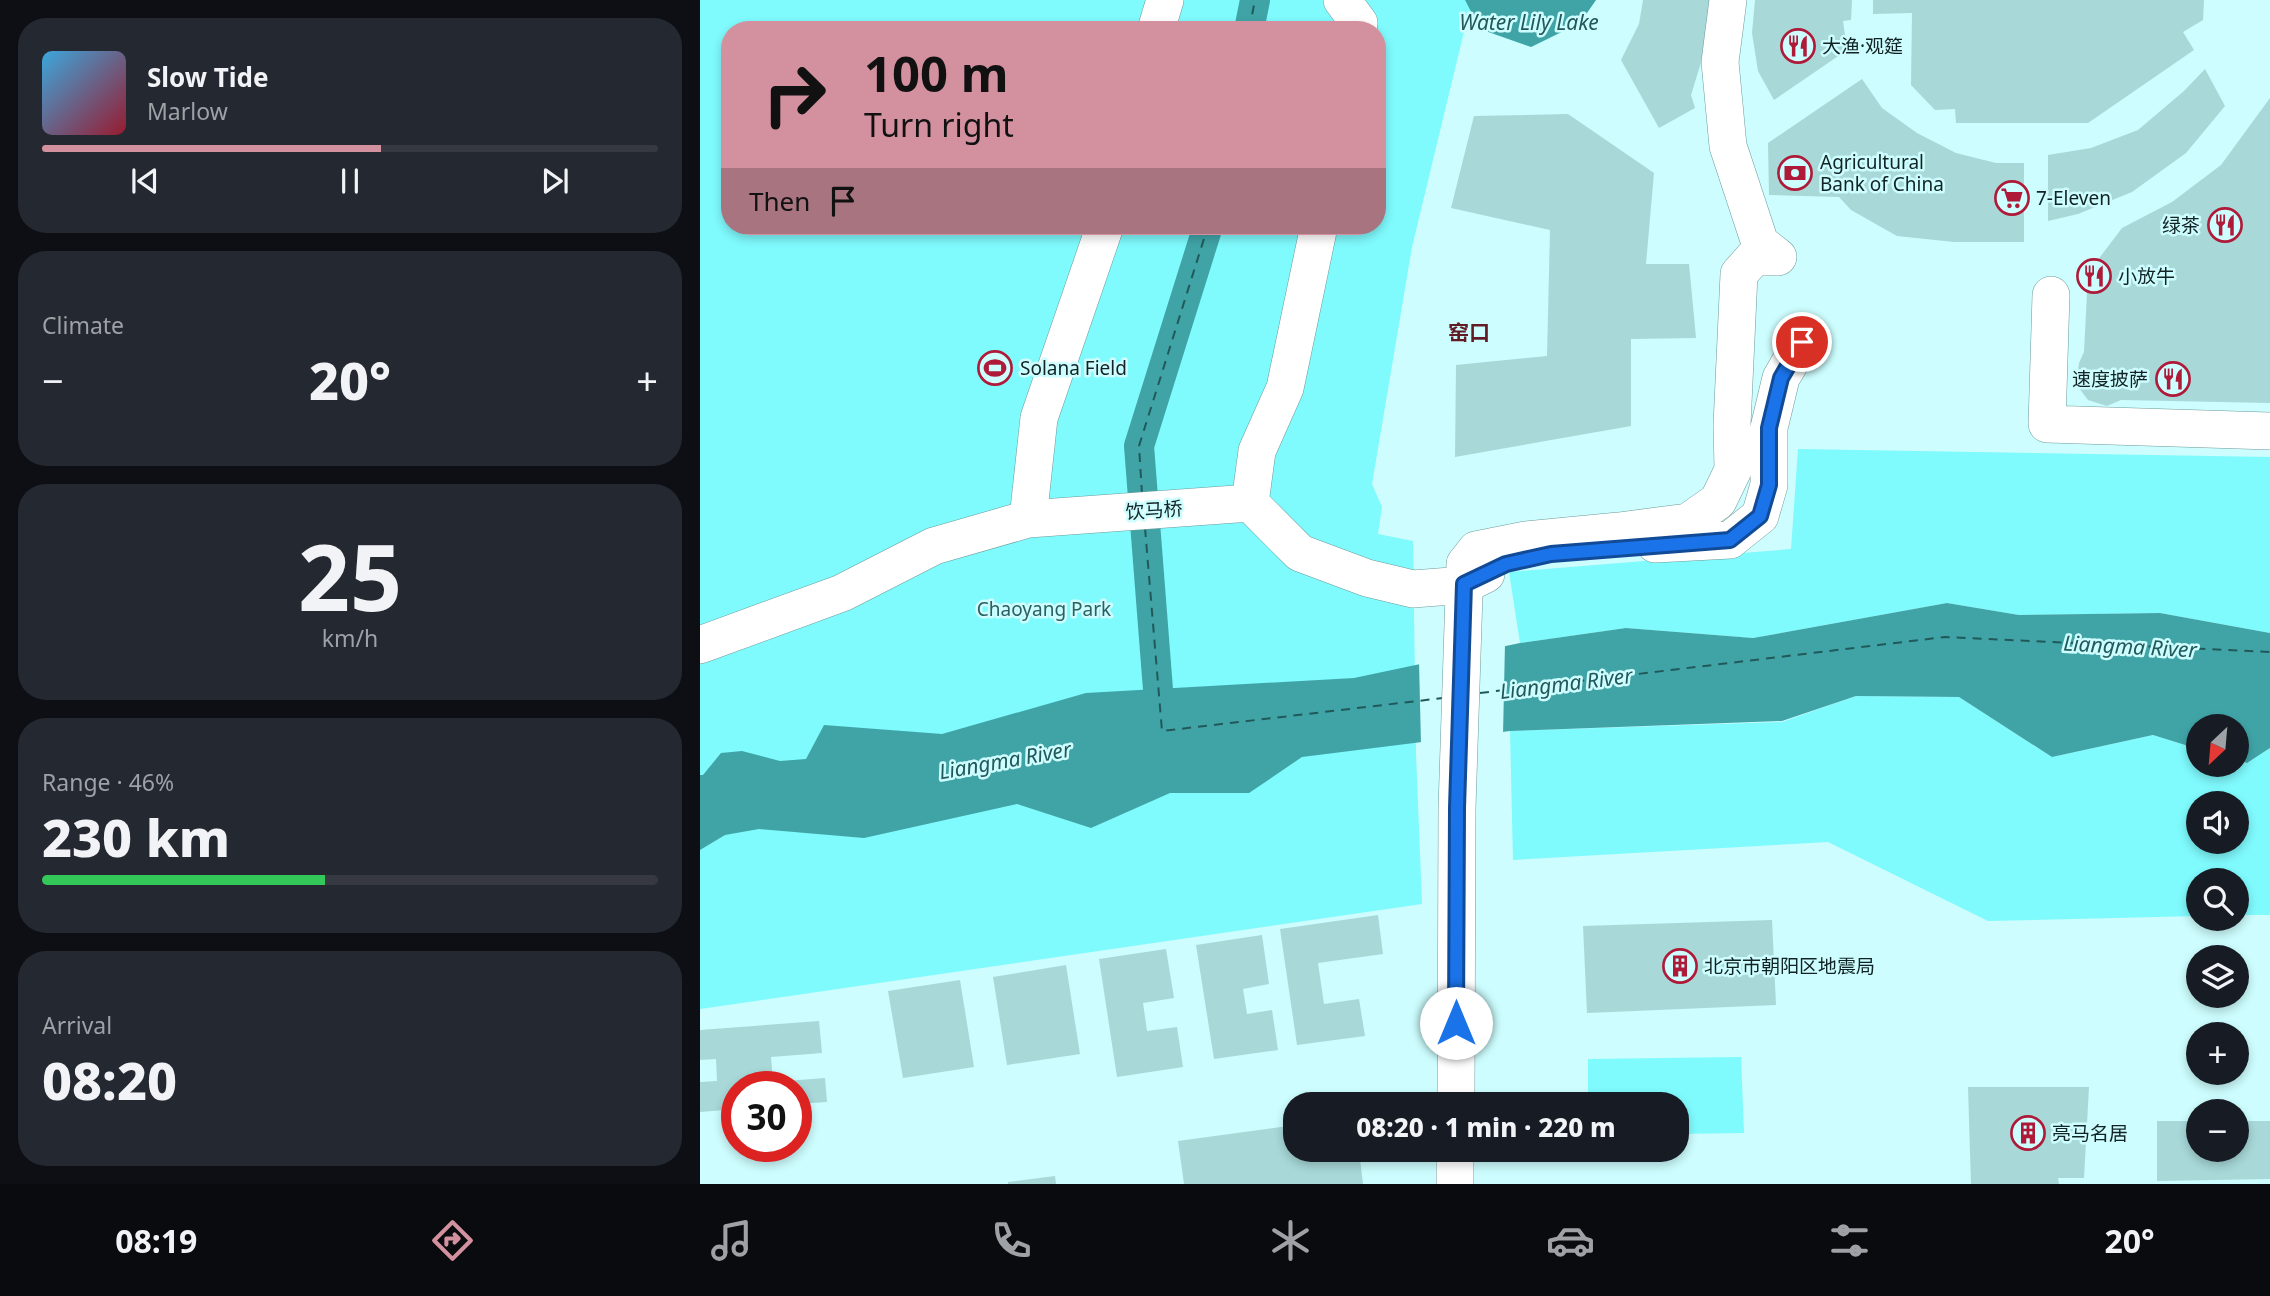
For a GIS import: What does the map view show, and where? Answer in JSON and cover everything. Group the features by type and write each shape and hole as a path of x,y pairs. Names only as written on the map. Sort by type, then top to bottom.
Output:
{"street":[{"path":"1159,21 1165,0"},
{"path":"1342,0 1358,21"},
{"path":"1456,1092 1458,755 1465,565 1476,550 1526,540 1688,522 1718,501 1733,470 1732,425 1739,274 1754,257 1778,257 1760,243 1728,146 1720,62 1728,0"},
{"path":"1043,518 1039,418 1102,235"},
{"path":"1317,235 1285,388 1257,451 1250,503 1300,553 1367,579 1413,589 1464,594 1506,564 1551,554 1730,540 1760,516 1769,485 1769,428 1781,378 1802,342"},
{"path":"2051,295 2047,424 2270,431"},
{"name":"饮马桥","path":"700,645 842,593 934,545 1043,518 1250,503"},
{"path":"1455,1162 1455,1184"}],"green space":[{"name":"Chaoyang Park","path":"700,0 1596,0 1580,23 1531,47 1480,29 1469,11 1412,247 1372,484 1382,507 1378,534 1413,541 1416,753 1422,904 700,1009"},
{"path":"1798,449 2270,457 2270,633 2160,613 2019,615 1947,603 1753,638 1626,628 1520,643 1509,572 1791,549"},
{"path":"1856,696 1959,697 2052,757 2153,735 2186,745 2186,777 2249,777 2249,762 2270,748 2270,915 2249,915 2249,868 2186,868 2186,916 1988,921 1828,842 1513,860 1510,731 1782,722"},
{"path":"1741,1057 1744,1133 1689,1134 1689,1092 1588,1092 1588,1059"}],"water":[{"name":"Water Lily Lake","path":"1465,0 1596,0 1580,23 1531,47 1480,29"},
{"name":"Liangma River","path":"1947,603 2019,615 2160,613 2270,633 2270,748 2249,762 2249,714 2186,714 2186,745 2153,735 2052,757 1959,697 1856,696 1782,721 1510,731 1302,757 1249,793 1170,793 1091,828 1017,804 864,838 759,829 725,835 700,850 700,775 703,775 721,753 742,751 780,761 806,759 824,725 942,734 1086,693 1354,678 1520,643 1626,628 1753,638"}],"pier":[{"path":"1505,643 1503,735 1421,745 1419,661"}],"building":[{"path":"1643,0 1715,0 1707,43 1691,95 1695,108 1659,128 1621,60 1639,24"},
{"path":"1755,0 1852,0 1851,20 1843,21 1847,50 1774,100 1758,71 1752,33"},
{"path":"1873,0 2204,0 2203,20 2183,32 2194,50 2088,123 1956,123 1955,109 1935,110 1911,85 1912,13 1873,14"},
{"path":"2205,69 2225,106 2186,153 2132,192 2078,214 2048,221 2048,155 2091,148 2138,130 2184,91"},
{"path":"1862,79 1882,108 1917,133 1956,153 1996,163 2024,163 2024,242 1954,242 1897,236 1851,210 1839,197 1769,195 1768,143"},
{"path":"2270,98 2270,403 2121,400 2107,406 2088,400 2076,384 2079,363 2084,352 2088,273 2122,228 2172,202 2221,165"},
{"path":"1568,114 1654,173 1646,264 1689,264 1696,338 1631,339 1631,426 1455,457 1456,365 1547,356 1550,230 1451,208 1474,116"},
{"path":"1378,915 1383,954 1318,963 1324,1004 1359,999 1365,1036 1297,1045 1280,929"},
{"name":"北京市朝阳区地震局","path":"1772,920 1776,1005 1587,1013 1583,926"},
{"path":"1262,935 1269,984 1243,989 1247,1014 1272,1010 1278,1050 1214,1059 1196,945"},
{"path":"1166,949 1174,998 1143,1003 1147,1031 1177,1027 1183,1067 1117,1077 1099,959"},
{"path":"1066,965 1080,1054 1007,1065 993,977"},
{"path":"960,980 974,1067 903,1078 888,991"},
{"path":"819,1021 822,1053 771,1057 772,1071 721,1071 721,1110 700,1112 700,1082 717,1081 716,1059 700,1060 700,1030"},
{"path":"825,1078 827,1102 812,1103 812,1079"},
{"name":"亮马名居","path":"1968,1087 2089,1087 2084,1178 2058,1178 2059,1184 1971,1184"},
{"name":"亮马名居","path":"2157,1121 2186,1121 2186,1162 2249,1162 2249,1121 2270,1121 2270,1179 2157,1181"},
{"path":"1283,1127 1283,1162 1360,1162 1363,1184 1184,1184 1178,1141"},
{"path":"1055,1176 1056,1184 1008,1184 1008,1182"}],"waterway":[{"path":"1251,21 1255,0"},
{"path":"1161,728 1139,446 1205,235"}],"ferry route":[{"path":"1251,21 1255,0"},
{"path":"1142,494 1139,446 1205,235"},
{"path":"1145,528 1162,731 1443,698"},
{"path":"1480,693 1945,637 2270,652"}],"place":[{"name":"大渔·观筵","path":"1798,46"},
{"name":"Agricultural Bank of China","path":"1795,173"},
{"name":"7-Eleven","path":"2012,198"},
{"name":"绿茶","path":"2225,225"},
{"name":"小放牛","path":"2094,276"},
{"name":"Solana Field","path":"995,368"},
{"name":"速度披萨","path":"2173,379"},
{"name":"北京市朝阳区地震局","path":"1680,966"},
{"name":"亮马名居","path":"2028,1133"}],"district":[{"name":"窑口","path":"1469,332"}],"route":[{"path":"1456,1023 1457,808 1464,584 1506,564 1551,554 1651,544 1730,540 1760,516 1769,485 1769,428 1781,378 1802,342"}]}
